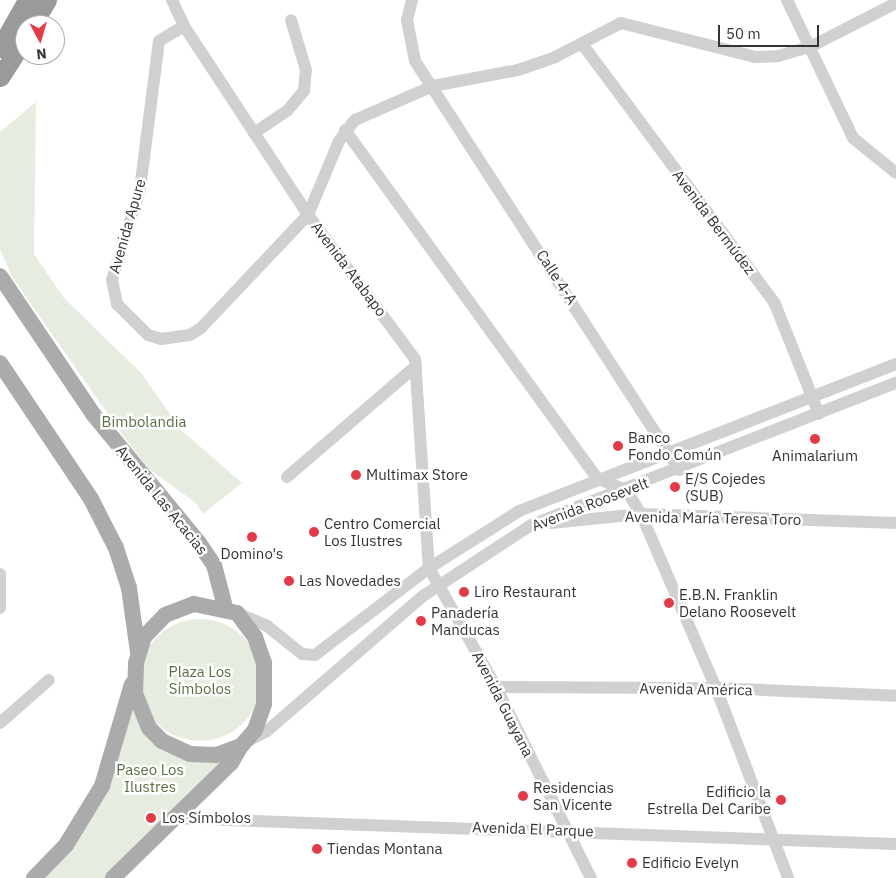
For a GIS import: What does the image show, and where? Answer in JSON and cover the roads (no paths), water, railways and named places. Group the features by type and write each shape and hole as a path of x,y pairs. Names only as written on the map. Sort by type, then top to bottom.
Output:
{"highway":[{"path":"0,48 26,0"},
{"path":"38,15 47,0"},
{"path":"0,77 15,54"}],"main road":[{"name":"Avenida Las Acacias","path":"0,276 93,414 200,543 214,565 231,610"},
{"path":"0,363 91,499 116,548 128,588 138,652 136,675 140,712 162,741 203,756 244,744"},
{"path":"113,878 171,818 231,763 260,717 266,676 256,637 231,610 194,604 165,615 153,625 138,652"},
{"path":"34,878 66,845 102,786 136,675"}],"street":[{"name":"Avenida Atabapo","path":"172,0 184,26 308,214 412,352 416,366 429,568"},
{"name":"Calle 4-A","path":"412,0 409,43 433,86 680,470"},
{"path":"787,0 853,138 896,173"},
{"path":"308,214 345,130 354,120 433,86 518,70 582,45 630,22 755,57 810,47 896,3"},
{"path":"254,133 287,111 304,91 306,70 291,20"},
{"name":"Avenida Apure","path":"184,26 159,41 140,189 112,280 117,304 148,335 174,340 190,335 308,214"},
{"name":"Avenida Bermúdez","path":"582,45 775,304 810,394 820,414"},
{"path":"345,130 597,478 627,491 641,514 716,688 788,878"},
{"name":"Avenida Roosevelt","path":"231,610 267,626 302,654 315,655 429,568 518,511 810,394 896,364"},
{"path":"287,477 416,366"},
{"name":"Avenida Roosevelt","path":"244,744 267,731 439,584 531,526 627,491 896,384"},
{"name":"Avenida María Teresa Toro","path":"531,526 641,514 896,523"},
{"name":"Avenida Guayana","path":"429,568 496,687 591,878"},
{"path":"0,574 0,608"},
{"path":"0,723 49,680"},
{"name":"Avenida América","path":"496,687 716,688 896,696"},
{"name":"Avenida El Parque","path":"171,818 566,830 896,844"}],"place":[{"name":"Animalarium","path":"815,439"},
{"name":"Banco Fondo Común","path":"618,446"},
{"name":"Multimax Store","path":"356,475"},
{"name":"E/S Cojedes (SUB)","path":"675,487"},
{"name":"Centro Comercial Los Ilustres","path":"314,532"},
{"name":"Domino's","path":"252,537"},
{"name":"Las Novedades","path":"289,581"},
{"name":"Liro Restaurant","path":"464,592"},
{"name":"E.B.N. Franklin Delano Roosevelt","path":"669,603"},
{"name":"Panadería Manducas","path":"421,621"},
{"name":"Residencias San Vicente","path":"523,796"},
{"name":"Edificio la Estrella Del Caribe","path":"781,800"},
{"name":"Los Símbolos","path":"151,818"},
{"name":"Tiendas Montana","path":"317,849"},
{"name":"Edificio Evelyn","path":"632,863"}],"park label":[{"name":"Bimbolandia","path":"144,422"},
{"name":"Plaza Los Símbolos","path":"200,680"},
{"name":"Paseo Los Ilustres","path":"150,778"}]}
